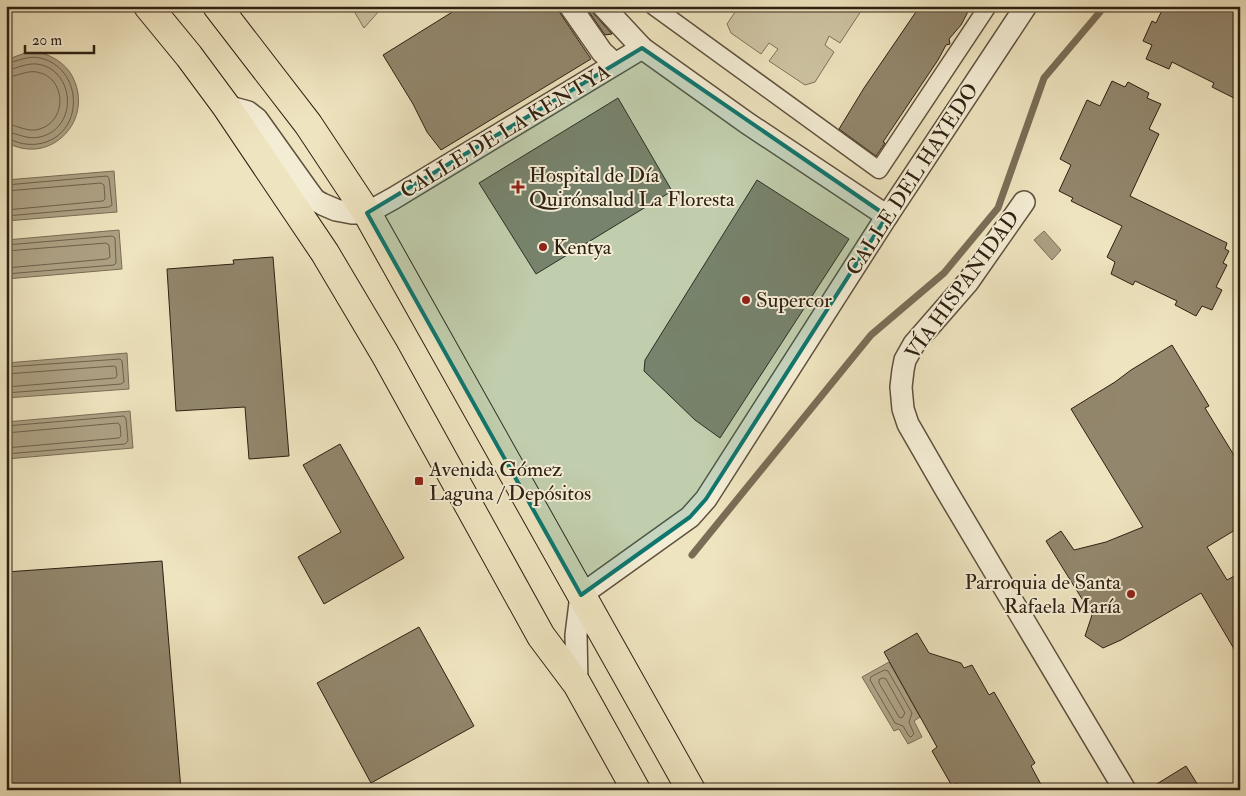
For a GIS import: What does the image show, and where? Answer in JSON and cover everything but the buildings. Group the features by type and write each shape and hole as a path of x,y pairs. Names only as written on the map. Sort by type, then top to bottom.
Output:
{"main road":[{"path":"148,6 189,56 226,106 325,253 385,354 541,636 577,684 636,790"},
{"path":"217,6 308,124 367,213 691,790"}],"street":[{"path":"570,6 602,52 615,64"},
{"path":"603,6 642,48 755,128 887,216"},
{"path":"652,6 879,170 988,6"},
{"name":"CALLE DEL HAYEDO","path":"581,595 690,517 706,500 887,216 1026,6"},
{"name":"CALLE DE LA KENTYA","path":"367,213 642,48"},
{"path":"226,106 248,112 257,119 315,200 336,210 367,213"},
{"name":"VÍA HISPANIDAD","path":"1024,202 968,282 914,344 905,360 903,370 901,387 902,408 908,424 946,490 1124,790"},
{"path":"577,684 576,635 581,595"}],"highlighted area":[{"path":"642,48 887,216 706,499 690,517 581,595 367,213"}],"shaded area":[{"path":"351,6 380,6 379,11 364,28"},
{"path":"739,6 855,6 861,11 840,43 829,36 825,45 834,52 815,82 805,85 769,61 778,49 769,43 761,54 731,33 727,24"}],"water":[{"path":"25,53 40,53 58,60 71,74 78,91 78,107 74,122 65,134 53,144 39,149 23,148 6,142 6,60"},
{"path":"114,171 117,212 6,221 6,180"},
{"path":"119,230 122,269 6,279 6,240"},
{"path":"1044,231 1061,250 1052,260 1034,240"},
{"path":"127,353 129,389 6,398 6,363"},
{"path":"130,411 133,448 6,459 6,422"},
{"path":"889,662 920,717 914,721 922,737 908,744 899,729 894,731 862,677"}],"waterway":[{"path":"692,555 871,335 944,273 998,208 1044,78 1105,6"}],"place":[{"name":"Hospital de Día Quirónsalud La Floresta","path":"518,187"},
{"name":"Kentya","path":"543,247"},
{"name":"Supercor","path":"746,300"},
{"name":"Avenida Gómez Laguna / Depósitos","path":"419,481"},
{"name":"Parroquia de Santa Rafaela María","path":"1131,594"}]}
